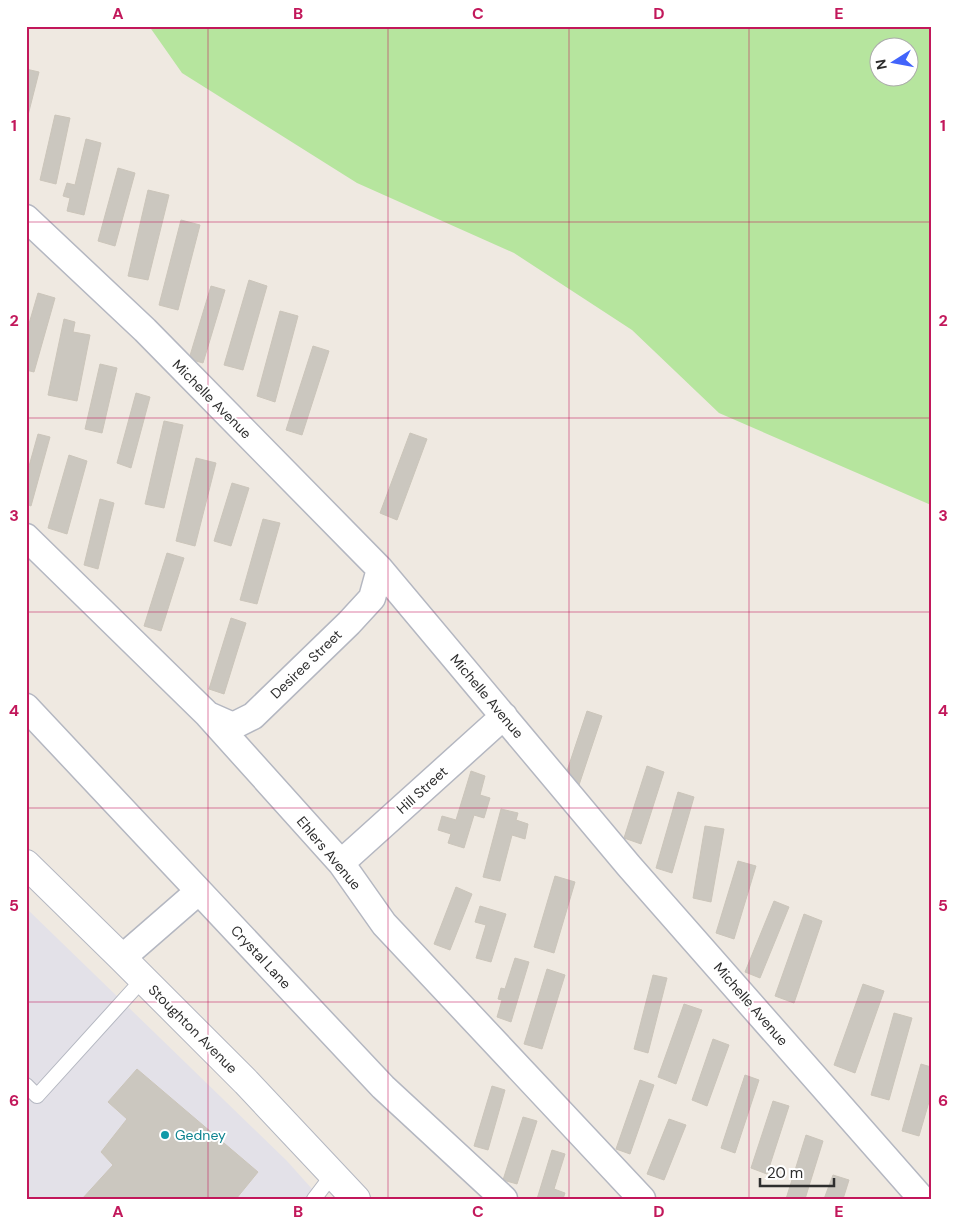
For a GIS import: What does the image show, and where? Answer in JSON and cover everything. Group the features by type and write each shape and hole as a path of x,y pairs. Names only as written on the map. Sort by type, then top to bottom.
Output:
{"street":[{"name":"Michelle Avenue","path":"26,218 144,330 380,569 630,866 922,1199"},
{"name":"Ehlers Avenue","path":"26,537 208,715 341,863 384,924 642,1199"},
{"name":"Desiree Street","path":"208,715 233,726 253,716 349,623 372,598 380,569"},
{"name":"Crystal Lane","path":"26,707 383,1087 504,1199"},
{"name":"Hill Street","path":"341,863 504,716"},
{"name":"Stoughton Avenue","path":"26,864 246,1082 356,1199"},
{"path":"122,958 199,891"}],"lane":[{"path":"26,1085 37,1096 143,979"},
{"path":"314,1199 332,1174"}],"shaded area":[{"path":"26,908 287,1161 321,1199 26,1199"}],"green space":[{"path":"149,26 931,26 931,505 719,413 632,330 514,253 357,183 182,73"}],"building":[{"path":"26,69 39,72 26,123"},
{"path":"55,115 70,118 56,184 40,180"},
{"path":"86,139 101,143 84,215 67,211 70,198 63,196 67,183 75,185"},
{"path":"118,168 135,173 115,246 98,241"},
{"path":"148,190 169,195 148,280 128,276"},
{"path":"181,220 200,225 178,310 159,305"},
{"path":"249,280 267,286 243,370 224,365"},
{"path":"211,286 225,290 203,363 189,359"},
{"path":"38,293 55,298 34,372 26,370 26,334"},
{"path":"280,311 298,316 275,402 257,396"},
{"path":"64,319 75,322 73,332 90,335 77,401 48,395"},
{"path":"313,346 329,351 302,435 286,430"},
{"path":"100,364 117,368 102,433 85,429"},
{"path":"136,393 150,397 131,468 117,463"},
{"path":"164,421 183,425 164,508 145,504"},
{"path":"410,433 427,439 397,520 380,513"},
{"path":"38,434 50,437 31,506 26,504 26,477"},
{"path":"69,455 87,461 67,534 48,528"},
{"path":"196,458 216,463 195,546 176,541"},
{"path":"232,483 249,488 231,546 214,541"},
{"path":"100,499 114,503 98,569 84,565"},
{"path":"263,519 280,523 257,604 240,600"},
{"path":"167,553 184,558 161,631 144,626"},
{"path":"231,618 246,623 224,694 209,689"},
{"path":"587,711 602,716 579,785 564,780"},
{"path":"647,766 664,772 641,844 624,838"},
{"path":"471,771 485,776 480,795 490,798 484,818 474,815 464,848 448,843 451,834 438,830 442,816 456,820"},
{"path":"678,792 694,797 672,873 656,868"},
{"path":"501,809 518,813 516,820 528,824 525,839 512,835 500,881 483,877"},
{"path":"705,826 724,829 711,902 693,898"},
{"path":"738,861 756,866 734,939 716,933"},
{"path":"555,876 575,882 554,953 534,947"},
{"path":"456,887 472,894 450,950 434,944"},
{"path":"774,901 789,907 760,978 745,972"},
{"path":"480,906 506,914 491,962 476,958 486,925 475,922"},
{"path":"804,914 822,921 794,1003 775,996"},
{"path":"515,958 529,962 511,1022 497,1017 502,1000 498,999 501,988 505,989"},
{"path":"547,969 565,975 542,1049 524,1044"},
{"path":"653,975 667,978 648,1053 634,1049"},
{"path":"863,984 884,991 855,1073 834,1065"},
{"path":"684,1004 702,1010 676,1084 658,1077"},
{"path":"894,1013 912,1018 889,1100 871,1095"},
{"path":"713,1039 729,1045 707,1106 692,1100"},
{"path":"921,1064 931,1067 931,1095 919,1136 902,1131"},
{"name":"Gedney","path":"137,1069 258,1172 236,1199 82,1199 113,1165 101,1152 127,1119 108,1102"},
{"path":"745,1075 759,1080 735,1153 721,1148"},
{"path":"640,1080 654,1085 630,1154 616,1149"},
{"path":"492,1086 505,1090 488,1150 474,1146"},
{"path":"773,1101 789,1106 767,1174 751,1168"},
{"path":"523,1117 537,1121 517,1184 503,1180"},
{"path":"669,1119 686,1125 664,1180 647,1174"},
{"path":"806,1135 823,1141 805,1199 786,1199"},
{"path":"552,1150 565,1154 554,1189 565,1193 563,1199 537,1199"},
{"path":"833,1175 849,1180 843,1199 824,1199"}],"place":[{"name":"Gedney","path":"165,1135"}]}
